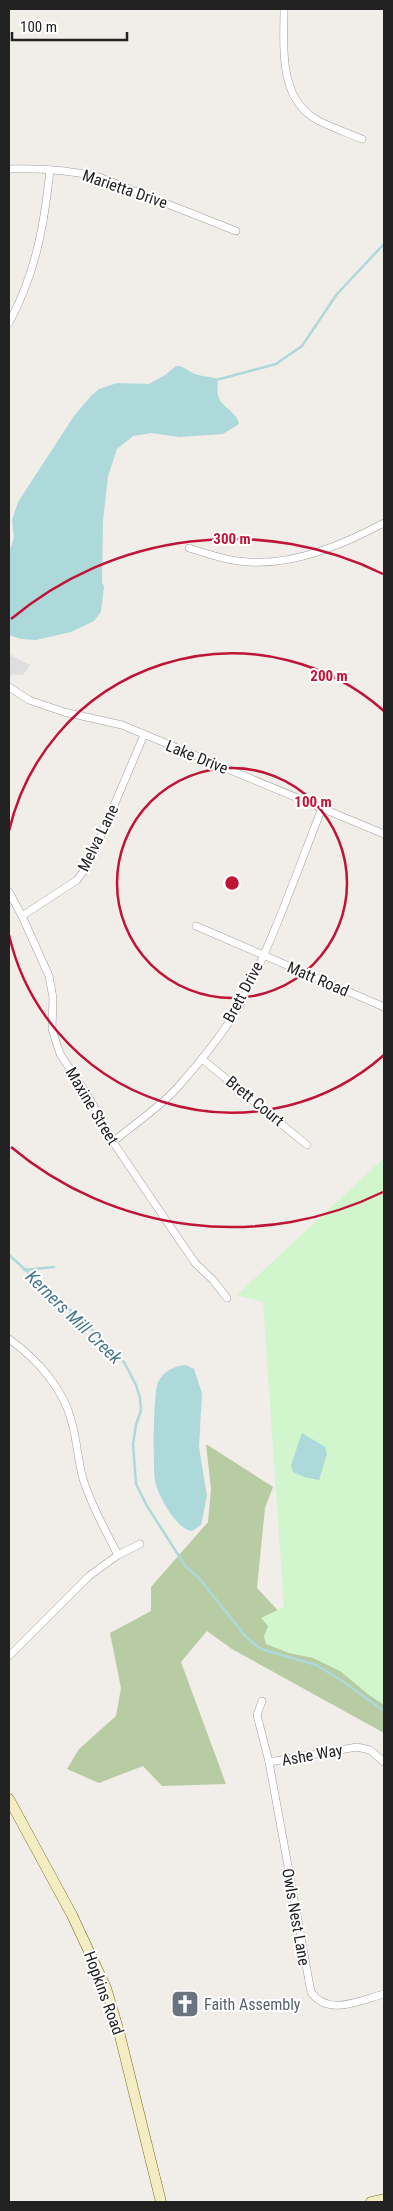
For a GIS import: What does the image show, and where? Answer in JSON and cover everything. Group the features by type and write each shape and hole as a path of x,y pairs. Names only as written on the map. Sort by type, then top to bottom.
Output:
{"main road":[{"name":"Hopkins Road","path":"9,1799 72,1915 106,1988 161,2202"},
{"path":"371,2202 384,2199"}],"street":[{"path":"284,9 285,68 293,94 300,105 319,121 362,139"},
{"name":"Marietta Drive","path":"9,169 50,170 98,177 236,231"},
{"path":"9,323 33,269 40,242 50,170"},
{"path":"189,548 235,561 280,560 328,548 384,522"},
{"name":"Lake Drive","path":"9,687 29,700 64,712 122,725 384,834"},
{"name":"Melva Lane","path":"22,916 77,880 89,864 144,735"},
{"name":"Brett Drive","path":"113,1142 176,1090 202,1058 242,999 263,955 322,808"},
{"name":"Maxine Street","path":"9,892 49,976 53,998 52,1029 60,1054 87,1094 113,1142 180,1241 196,1264 213,1280 226,1298"},
{"name":"Matt Road","path":"196,926 384,1007"},
{"name":"Brett Court","path":"202,1058 307,1145"},
{"path":"9,1339 41,1369 65,1402 73,1424 76,1452 89,1496 96,1515 118,1556"},
{"path":"9,1656 89,1576 118,1556 140,1544"},
{"name":"Ashe Way","path":"262,1701 256,1715 265,1740 269,1762 357,1747 370,1750 384,1762"},
{"name":"Owls Nest Lane","path":"269,1762 311,1992 321,2003 329,2006 339,2006 384,1994"}],"green space":[{"path":"384,1158 384,1705 340,1671 313,1658 289,1653 266,1644 264,1636 268,1626 261,1618 284,1607 263,1302 237,1295"},
{"path":"206,1444 273,1487 265,1508 257,1588 284,1617 384,1560 384,1733 232,1649 207,1631 181,1662 226,1784 162,1786 143,1766 99,1783 67,1769 79,1749 116,1716 121,1688 110,1633 151,1611 151,1587 208,1522 211,1489"}],"shaded area":[{"path":"9,654 30,665 23,675 14,674 9,677"}],"water":[{"path":"176,366 201,376 217,379 220,399 235,416 239,424 223,434 180,437 151,433 133,436 117,449 108,476 103,521 102,582 104,587 101,612 94,621 71,632 36,640 21,639 9,635 9,552 14,538 12,520 18,502 74,416 99,389 117,383 149,384"},
{"path":"186,1365 194,1369 202,1393 199,1447 207,1496 201,1525 192,1531 180,1525 174,1519 157,1487 154,1473 154,1415 158,1382 170,1370"},
{"path":"302,1433 325,1447 327,1454 319,1480 304,1477 293,1472 291,1465"}],"waterway":[{"path":"216,380 276,364 302,346 337,294 384,244"},
{"name":"Kerners Mill Creek","path":"9,1255 85,1323 124,1362 136,1385 140,1398 141,1410 133,1444 136,1484 147,1506 186,1567 198,1577 246,1637 261,1649 316,1665 341,1680 384,1711"},
{"path":"24,1270 54,1267"}],"place":[{"name":"Faith Assembly","path":"185,2004"}]}
